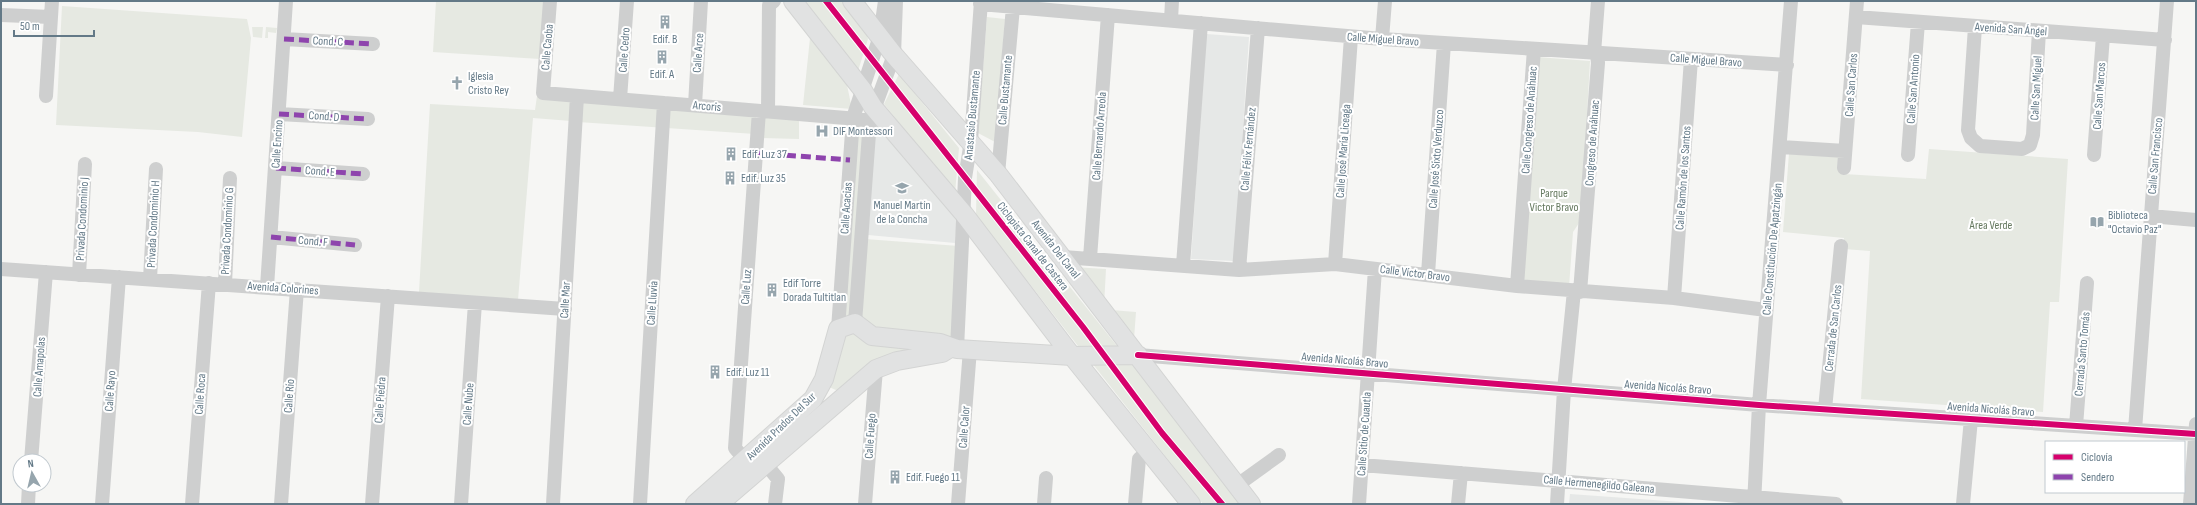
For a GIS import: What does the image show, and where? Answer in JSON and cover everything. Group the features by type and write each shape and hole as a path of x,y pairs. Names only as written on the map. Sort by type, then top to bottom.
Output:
{"main road":[{"path":"792,1 862,89 872,113 964,214 1072,356 1191,504"},
{"name":"Avenida Del Canal","path":"852,1 894,55 998,174 1251,504"},
{"path":"838,329 855,323"},
{"name":"Avenida Prados Del Sur","path":"855,323 872,336 940,343 959,349 1072,356 1138,356"},
{"name":"Avenida Prados Del Sur","path":"719,504 756,458 813,399 824,379 838,329"},
{"name":"Avenida Prados Del Sur","path":"695,504 756,458 826,412 876,369 896,361 959,349"}],"street":[{"path":"46,96 52,1"},
{"name":"Calle Encino","path":"267,287 286,1"},
{"name":"Calle Caoba","path":"543,93 550,1"},
{"name":"Calle Cedro","path":"620,99 627,1"},
{"name":"Calle Arce","path":"695,105 701,1"},
{"name":"Calle Luz","path":"774,1 769,5 764,111 736,448 756,458 778,479 775,504"},
{"name":"Calle Acacias","path":"838,329 853,118 880,36 884,1"},
{"name":"Calle Acacias","path":"855,323 872,113 894,55 896,1"},
{"path":"1171,20 1172,1"},
{"path":"1382,39 1386,1"},
{"path":"1596,53 1598,1"},
{"name":"Calle Constitución De Apatzingán","path":"1755,501 1759,405 1791,1"},
{"name":"Calle San Carlos","path":"1844,168 1857,1"},
{"name":"Calle San Francisco","path":"2135,430 2167,1"},
{"name":"Calle Miguel Bravo","path":"980,2 1013,7 1351,37 1787,65"},
{"name":"Anastasio Bustamante","path":"959,349 966,178 980,2"},
{"name":"Calle Bustamante","path":"998,174 1013,7"},
{"path":"1,15 51,17"},
{"name":"Calle Bernardo Arreola","path":"1090,258 1108,15"},
{"name":"Avenida San Ángel","path":"1856,17 2165,40"},
{"name":"Calle San Antonio","path":"1908,155 1918,22"},
{"path":"1183,265 1201,23"},
{"name":"Calle San Miguel","path":"1975,26 1968,130 1971,138 1980,146 2022,149 2030,145 2033,136 2039,31"},
{"name":"Calle Félix Fernández","path":"1239,270 1258,28"},
{"name":"Calle San Marcos","path":"2094,155 2103,36"},
{"name":"Calle José María Liceaga","path":"1335,264 1351,37"},
{"name":"Cond. C","path":"284,39 373,44"},
{"name":"Calle José Sixto Verduzco","path":"1428,274 1444,43"},
{"name":"Calle Congreso de Anáhuac","path":"1517,286 1534,49"},
{"name":"Congreso de Anáhuac","path":"1576,291 1577,240 1580,232 1586,230 1598,62 1596,53"},
{"name":"Calle Ramón de los Santos","path":"1674,298 1691,59"},
{"name":"Arcoris","path":"543,93 853,118 872,113"},
{"name":"Calle Mar","path":"554,504 577,96"},
{"name":"Calle Lluvia","path":"640,504 664,103"},
{"name":"Cond. D","path":"279,114 368,119"},
{"path":"1780,146 1846,152"},
{"name":"Privada Condominio J","path":"80,275 85,164"},
{"name":"Cond. E","path":"276,168 363,174"},
{"name":"Privada Condominio H","path":"150,279 156,169"},
{"name":"Privada Condominio G","path":"225,284 230,178"},
{"path":"2150,216 2196,220"},
{"name":"Cond. F","path":"271,237 355,245"},
{"name":"Cerrada de San Carlos","path":"1825,409 1840,246"},
{"name":"Calle Víctor Bravo","path":"1063,257 1239,270 1335,264 1428,274 1517,286 1674,298 1766,310"},
{"name":"Avenida Colorines","path":"1,269 565,309"},
{"name":"Calle Sitio de Cuautla","path":"1359,504 1375,269"},
{"name":"Calle Amapolas","path":"32,453 46,272"},
{"name":"Calle Rayo","path":"102,504 119,277"},
{"name":"Calle Roca","path":"192,504 209,283"},
{"name":"Cerrada Santo Tomás","path":"2076,426 2087,283"},
{"name":"Calle Río","path":"281,504 297,289"},
{"path":"1557,504 1564,390 1576,291"},
{"name":"Calle Piedra","path":"372,504 388,296"},
{"name":"Calle Nube","path":"461,504 475,303"},
{"name":"Calle Calor","path":"958,504 959,349"},
{"name":"Avenida Nicolás Bravo","path":"1138,356 1369,373 1759,405 2135,430 2196,431"},
{"name":"Calle Fuego","path":"865,504 876,369"},
{"path":"813,399 826,412"},
{"path":"1963,504 1971,419"},
{"path":"2190,504 2196,431"},
{"path":"1135,504 1139,459 1148,451"},
{"path":"1236,486 1279,455"},
{"name":"Calle Hermenegildo Galeana","path":"1362,465 1558,481 1755,501 1836,504"},
{"path":"1458,504 1461,473"},
{"path":"1044,504 1046,478"},
{"path":"28,504 29,493"}],"shaded area":[{"path":"1206,34 1249,37 1234,261 1191,259"},
{"name":"Manuel Martín de la Concha","path":"875,116 957,217 955,243 868,235"},
{"path":"1570,494 1709,504 1569,504"}],"green space":[{"path":"436,1 544,1 540,59 433,52"},
{"path":"803,1 843,1 865,29 868,39 858,71"},
{"path":"62,6 247,19 251,38 242,137 198,132 56,125"},
{"path":"987,17 1005,19 995,142 978,133"},
{"path":"252,27 263,27 262,38 253,37"},
{"path":"266,27 277,28 276,33 268,32 268,38 265,38"},
{"path":"810,38 847,85 852,109 803,105"},
{"name":"Parque Victor Bravo","path":"1537,57 1590,61 1581,220 1573,232 1569,287 1520,284"},
{"path":"899,74 959,148 955,193 884,104"},
{"path":"537,96 572,100 571,121 533,118 518,300 419,292 430,104 535,110"},
{"path":"579,100 756,114 755,134 578,122"},
{"path":"763,117 799,119 799,139 762,138"},
{"path":"854,119 869,121 854,321 839,326"},
{"name":"Área Verde","path":"1929,149 2068,159 2059,302 2050,302 2043,412 1861,399 1870,251 1844,249 1844,238 1783,232 1789,153 1845,157 1844,174 1926,179"},
{"path":"977,170 1117,346 1078,346 976,215"},
{"path":"865,239 959,246 953,334 950,338 915,337 890,334 870,325 862,317"},
{"path":"1073,267 1106,269 1104,306"},
{"path":"1111,310 1136,312 1134,339"},
{"path":"839,329 939,344 845,394 829,387"},
{"path":"1092,363 1131,363 1241,504 1203,504"}],"marked path":[{"path":"284,39 373,44"},
{"path":"279,114 368,119"},
{"path":"756,153 850,160"},
{"path":"276,168 363,174"},
{"path":"271,237 355,245"}],"cycle path":[{"name":"Ciclopista Canal de Castera","path":"826,1 1083,327 1162,433 1222,504"},
{"path":"1138,355 1759,405 2196,434"}],"place":[{"name":"Edif. B","path":"665,22"},
{"name":"Edif. A","path":"662,57"},
{"name":"Iglesia Cristo Rey","path":"457,83"},
{"name":"DIF Montessori","path":"822,131"},
{"name":"Edif. Luz 37","path":"731,154"},
{"name":"Edif. Luz 35","path":"730,178"},
{"name":"Manuel Martín de la Concha","path":"902,188"},
{"name":"Biblioteca \"Octavio Paz\"","path":"2097,222"},
{"name":"Edif Torre Dorada Tultitlan","path":"772,290"},
{"name":"Edif. Luz 11","path":"715,372"},
{"name":"Edif. Fuego 11","path":"895,477"}]}
